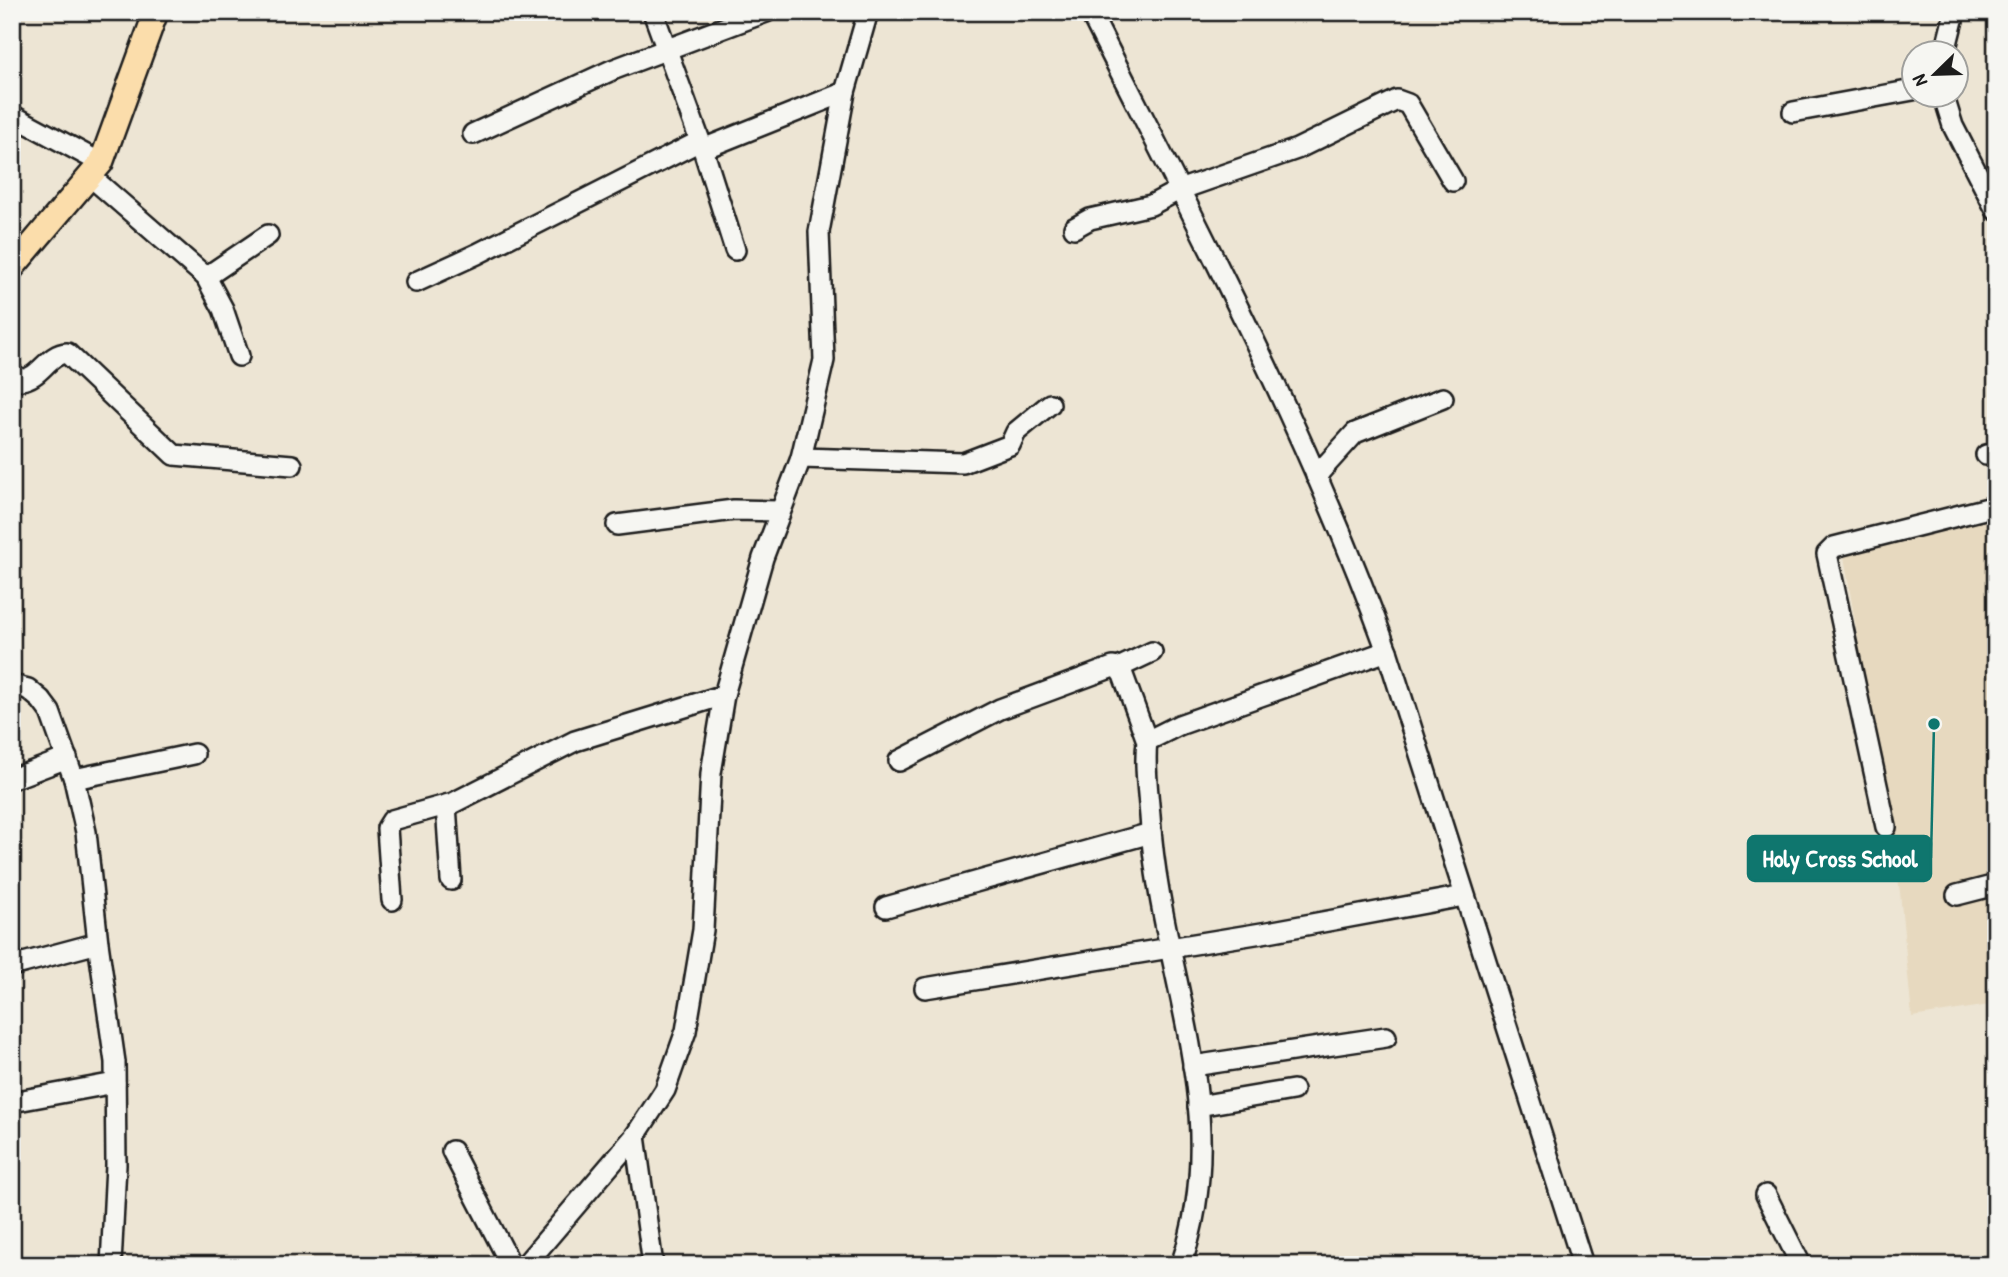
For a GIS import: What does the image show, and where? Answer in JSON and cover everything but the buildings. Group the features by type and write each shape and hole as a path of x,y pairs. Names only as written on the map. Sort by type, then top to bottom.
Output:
{"main road":[{"path":"12,268 96,170 156,12"}],"street":[{"path":"653,12 702,145 735,250"},
{"path":"473,134 612,70 766,12"},
{"path":"525,1265 635,1136 665,1090 686,1031 703,930 711,773 724,695 778,511 801,458 824,360 820,232 845,92 868,12"},
{"path":"1090,12 1179,190 1316,476 1359,573 1387,651 1583,1265"},
{"path":"1948,38 1955,12"},
{"path":"416,282 702,145 845,92"},
{"path":"1793,112 1899,93"},
{"path":"1074,228 1090,219 1151,205 1179,190 1297,149 1398,100 1408,104 1453,180"},
{"path":"1947,108 1953,126 1996,210"},
{"path":"12,115 96,170 206,277 222,309 239,356"},
{"path":"206,277 268,235"},
{"path":"12,373 21,380 28,379 53,358 67,353 174,455 292,466"},
{"path":"1316,476 1355,433 1443,398"},
{"path":"801,458 963,463 1010,445 1020,428 1050,404"},
{"path":"1886,827 1827,554 1834,547 1996,506"},
{"path":"617,525 734,510 778,511"},
{"path":"1147,741 1169,729 1387,651"},
{"path":"898,761 1000,709 1108,668 1118,668 1152,652"},
{"path":"1118,668 1147,741 1151,833 1160,904 1189,1029 1201,1130 1200,1187 1194,1226 1181,1265"},
{"path":"12,685 28,690 41,700 61,737 86,832 116,1083 111,1265"},
{"path":"392,900 389,823 446,805 575,741 724,695"},
{"path":"74,779 194,754"},
{"path":"12,779 67,758"},
{"path":"446,805 451,880"},
{"path":"886,906 1151,833"},
{"path":"1956,895 1996,885"},
{"path":"925,988 1464,895"},
{"path":"12,966 98,943"},
{"path":"1193,1066 1386,1037"},
{"path":"12,1102 116,1083"},
{"path":"1198,1105 1293,1090"},
{"path":"635,1136 653,1265"},
{"path":"452,1151 511,1265"},
{"path":"1766,1195 1801,1265"}],"shaded area":[{"path":"1996,510 1996,1004 1912,1017 1900,892 1844,556"}],"place":[{"name":"Holy Cross School","path":"1934,724"}]}
